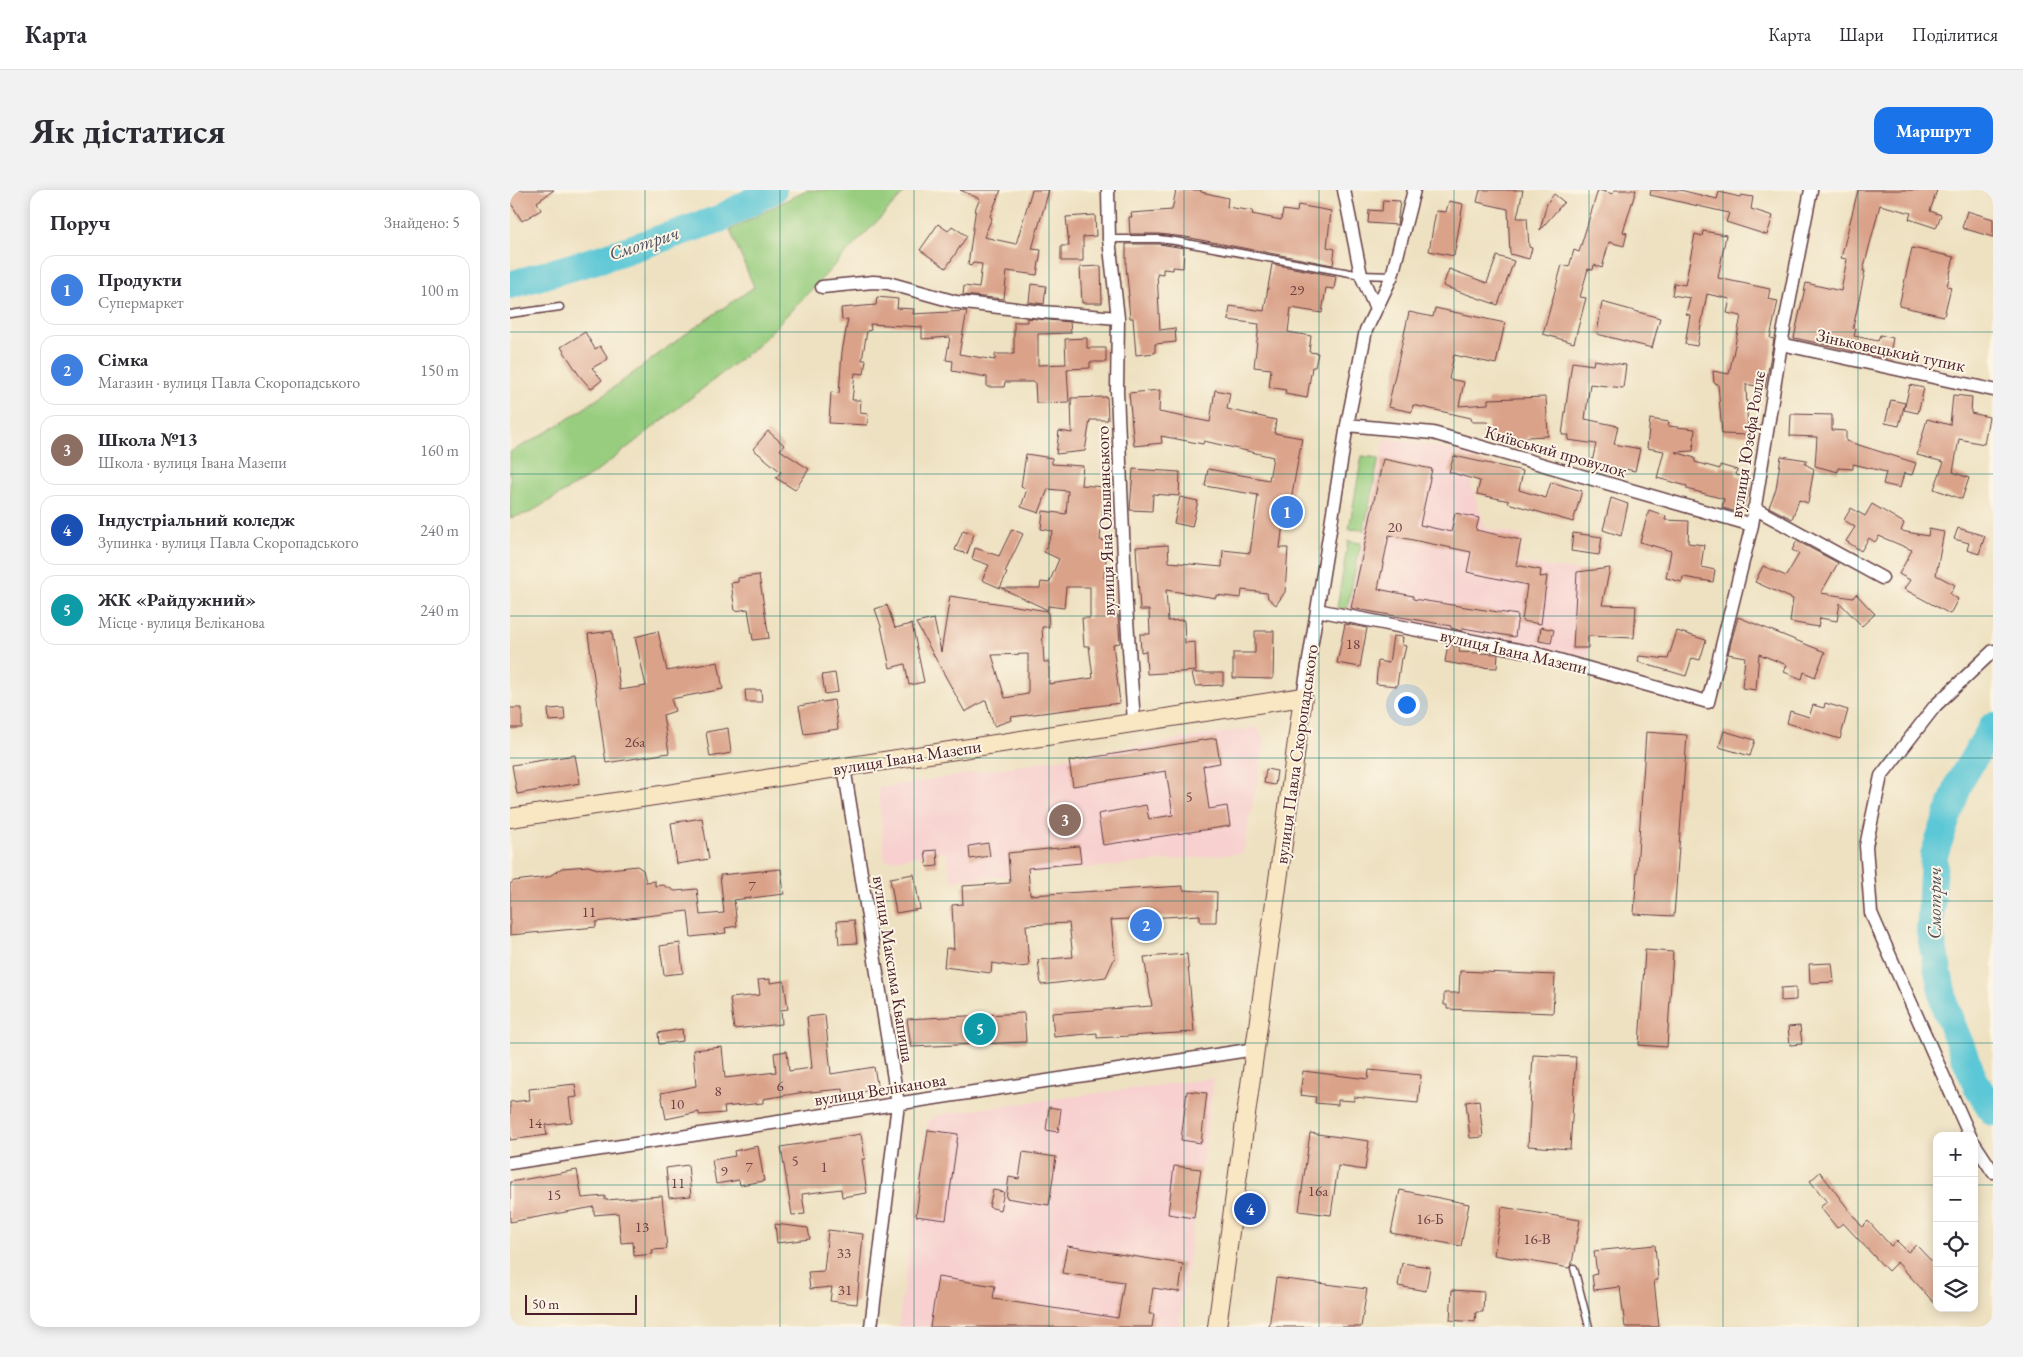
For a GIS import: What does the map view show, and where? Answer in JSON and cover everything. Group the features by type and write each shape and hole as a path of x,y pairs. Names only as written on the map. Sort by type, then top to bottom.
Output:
{"street":[{"name":"вулиця Яна Ольшанського","path":"1108,190 1109,240 1118,318 1118,401 1126,605 1134,722"},
{"path":"1344,190 1361,275 1376,309"},
{"name":"вулиця Павла Скоропадського","path":"1217,1327 1303,696 1347,425 1366,330 1392,276 1414,190"},
{"name":"вулиця Юзефа Роллє","path":"1708,702 1752,525 1781,344 1811,190"},
{"path":"822,287 852,282 888,283 956,302 1118,318"},
{"name":"Зіньковецький тупик","path":"1781,344 1993,390"},
{"name":"Київський провулок","path":"1347,425 1432,433 1752,525"},
{"path":"1754,508 1882,578"},
{"name":"вулиця Івана Мазепи","path":"1318,610 1534,653 1708,702"},
{"path":"1968,1132 1871,913 1866,846 1881,776 1935,706 1993,651"},
{"name":"вулиця Івана Мазепи","path":"510,818 1303,696"},
{"name":"вулиця Максима Квапиша","path":"844,767 898,1104 871,1327"},
{"name":"вулиця Веліканова","path":"510,1163 1256,1049"},
{"path":"1978,1149 1993,1172"}],"lane":[{"path":"1109,240 1159,239 1175,241 1361,275 1392,276"},
{"path":"510,314 560,307"},
{"path":"1574,1268 1589,1327"}],"shaded area":[{"path":"1385,438 1435,446 1477,458 1471,484 1485,528 1523,536 1518,563 1588,572 1592,586 1589,657 1348,610"},
{"path":"1257,727 1265,742 1243,853 952,881 946,852 885,861 878,788"},
{"path":"1214,1078 1179,1327 898,1327 928,1122 940,1114"}],"green space":[{"path":"806,190 907,190 757,346 595,473 529,513 510,518 510,452 588,406 683,336 754,287 730,230"},
{"path":"1362,456 1379,458 1364,530 1349,529"},
{"path":"1348,541 1361,543 1347,609 1337,608"}],"building":[{"path":"510,190 554,190 537,202 541,210 522,221 510,202"},
{"path":"960,190 1001,190 990,216 992,218 984,237 1016,244 1032,190 1049,190 1032,249 1041,250 1037,275 1007,271 1004,299 963,295 964,286 979,288 982,264 973,263 971,266 968,265 976,207 980,199"},
{"path":"1176,190 1201,190 1201,192 1228,198 1227,207 1253,211 1252,214 1281,220 1283,210 1297,212 1298,205 1331,211 1327,247 1335,249 1333,265 1185,237 1159,234 1130,234 1129,217 1132,217 1131,213 1172,210"},
{"path":"1480,190 1523,190 1517,218 1527,218 1529,247 1532,248 1529,259 1510,254 1508,209 1477,202"},
{"path":"1598,190 1613,194 1614,190 1636,190 1623,232 1627,233 1624,246 1609,242 1602,268 1594,265 1593,270 1588,269 1580,297 1586,298 1574,343 1543,334 1562,265 1569,267 1574,250 1579,252"},
{"path":"1651,190 1680,190 1717,199 1719,192 1740,197 1741,195 1753,197 1751,209 1773,216 1767,235 1726,222 1729,213 1650,195"},
{"path":"1858,190 1937,190 1930,211 1941,215 1936,228 1909,219 1911,213 1880,205 1863,271 1865,271 1853,328 1856,329 1854,336 1878,341 1880,335 1893,338 1889,358 1794,338 1806,283 1841,291 1847,259 1841,258"},
{"path":"1554,194 1564,202 1540,230 1547,203"},
{"path":"1383,200 1400,201 1397,225 1368,223 1369,210 1382,211"},
{"path":"1449,201 1463,204 1454,256 1429,251 1436,211 1446,212"},
{"path":"1967,211 1993,219 1993,237 1962,228"},
{"path":"1095,215 1096,236 1083,237 1083,261 1061,261 1061,246 1069,246 1066,217"},
{"path":"938,224 948,231 952,226 967,236 946,268 920,250"},
{"path":"1703,231 1726,235 1718,278 1770,289 1768,299 1778,301 1770,338 1774,339 1765,388 1746,384 1748,435 1722,434 1718,384 1714,383 1713,371 1729,374 1741,316 1727,313 1730,299 1707,294 1697,346 1685,344 1690,315 1686,314 1690,298 1672,295 1674,283 1685,285 1695,234 1702,236"},
{"path":"1126,244 1159,244 1184,248 1183,268 1173,267 1173,270 1163,269 1163,274 1157,273 1160,330 1175,328 1176,342 1155,344 1155,353 1136,355 1133,318 1130,318 1128,296"},
{"path":"1912,248 1954,257 1947,286 1951,287 1944,316 1899,306"},
{"path":"1497,256 1514,261 1498,305 1443,286 1449,269 1487,283"},
{"path":"1272,264 1336,276 1334,289 1326,288 1322,313 1291,308 1288,332 1311,336 1309,352 1318,353 1315,367 1312,367 1307,398 1285,394 1286,390 1269,387 1271,369 1254,367 1259,324 1228,320 1230,306 1264,311"},
{"path":"1101,266 1102,303 1082,303 1080,267"},
{"path":"1031,284 1046,286 1044,304 1029,302"},
{"path":"877,297 898,299 897,308 914,309 913,314 967,311 959,354 995,360 995,354 1014,354 1014,322 1027,322 1027,318 1070,322 1071,333 1038,334 1038,365 1066,364 1065,339 1087,338 1087,348 1106,348 1106,362 1090,362 1090,368 1067,369 1069,402 1036,403 1035,382 1005,382 1004,387 987,387 987,377 952,371 953,361 946,360 950,337 922,339 922,327 870,324 871,330 867,331 862,360 866,360 864,374 855,373 852,400 861,400 860,413 868,414 867,425 829,423 831,392 839,393 842,352 848,319 842,320 841,308 876,305"},
{"path":"1602,302 1660,318 1652,348 1597,334"},
{"path":"1435,308 1505,323 1496,364 1454,355 1449,379 1464,382 1459,406 1488,404 1488,399 1546,397 1548,436 1527,437 1527,445 1508,446 1504,445 1504,437 1488,438 1488,422 1472,422 1471,418 1413,405 1412,412 1388,407 1409,312 1433,317"},
{"path":"585,332 595,349 600,346 608,359 592,368 602,380 591,389 579,375 561,347"},
{"path":"1594,360 1626,365 1623,388 1590,384 1585,419 1618,426 1614,444 1640,449 1635,471 1592,462 1596,444 1568,440 1569,435 1562,435 1572,362 1593,365"},
{"path":"1910,385 1924,388 1918,413 1904,410"},
{"path":"1160,390 1159,412 1210,422 1215,390 1230,393 1227,409 1276,420 1274,433 1302,438 1291,500 1286,499 1280,548 1288,548 1285,592 1276,605 1268,598 1267,593 1242,590 1241,598 1216,595 1216,598 1166,590 1168,621 1184,620 1185,643 1195,642 1196,671 1147,674 1146,651 1141,652 1140,634 1150,634 1149,610 1140,610 1136,547 1168,545 1169,562 1222,567 1223,550 1250,553 1258,495 1205,486 1208,469 1269,480 1273,457 1204,441 1203,444 1161,436 1162,443 1134,446 1129,393"},
{"path":"1953,395 1972,397 1971,413 1989,417 1984,444 1959,439 1953,472 1969,478 1962,499 1934,489 1944,462 1917,455 1927,419 1950,425"},
{"path":"1107,397 1108,420 1090,420 1085,451 1056,454 1059,431 1072,433 1071,398"},
{"path":"1891,400 1905,403 1899,426 1885,423"},
{"path":"1791,414 1832,415 1832,430 1846,431 1846,441 1916,463 1912,475 1904,473 1900,488 1883,484 1886,472 1853,464 1853,469 1838,468 1838,472 1815,466 1817,437 1790,436"},
{"path":"1650,419 1669,422 1668,426 1695,429 1693,451 1675,452 1695,458 1695,462 1720,469 1720,465 1737,470 1736,475 1744,477 1742,486 1749,488 1742,513 1722,508 1724,499 1687,489 1687,486 1657,478 1664,451 1647,448"},
{"path":"768,431 784,445 780,450 809,469 795,490 776,478 781,472 753,449"},
{"path":"1026,454 1052,458 1052,464 1083,466 1081,485 1105,487 1100,540 1108,541 1104,578 1113,578 1114,616 1118,615 1120,643 1113,644 1120,703 1011,717 1012,720 994,726 986,700 965,712 916,623 934,619 941,652 950,596 1048,611 1049,627 1042,627 1044,662 1049,662 1049,684 1093,678 1089,646 1084,646 1082,618 1090,618 1090,587 1066,587 1064,608 1048,606 1048,610 1001,588 1040,588 1041,582 1049,583 1059,559 1044,552 1053,531 1041,529 1043,511 1066,514 1068,491 1048,489 1039,513 1021,507 1027,489 1021,487","holes":["1028,654 1028,694 1005,698 992,655"]},
{"path":"1454,456 1523,471 1519,490 1546,498 1551,482 1582,491 1573,522 1508,503 1509,501 1477,494 1480,481 1449,472"},
{"path":"1781,456 1807,460 1805,464 1814,469 1808,503 1799,500 1792,519 1769,507 1776,489"},
{"path":"1383,459 1432,469 1420,525 1451,532 1455,513 1479,518 1476,530 1521,540 1516,565 1541,570 1540,577 1547,576 1541,624 1522,621 1527,585 1467,572 1471,552 1389,535 1378,589 1413,596 1413,599 1518,615 1515,637 1463,628 1462,631 1451,628 1451,626 1351,608"},
{"path":"1133,469 1180,472 1179,496 1153,494 1152,511 1130,510"},
{"path":"1180,497 1198,501 1192,527 1174,523"},
{"path":"1611,498 1628,504 1621,536 1603,530"},
{"path":"1872,504 1904,523 1901,531 1928,536 1929,529 1944,532 1936,575 1955,585 1950,594 1958,599 1950,614 1904,589 1910,580 1899,574 1912,550 1879,536 1875,542 1869,538 1861,551 1846,541 1855,527 1844,520 1851,508 1865,516"},
{"path":"1649,510 1666,516 1665,520 1689,521 1688,543 1704,545 1701,567 1715,570 1713,582 1683,577 1682,582 1666,578 1671,551 1640,542"},
{"path":"1958,528 1985,536 1979,554 1967,550 1969,543 1954,539"},
{"path":"1012,529 1023,534 1005,572 1007,573 1000,588 982,580 989,565 972,559 975,548 999,556"},
{"path":"963,530 974,534 967,554 955,550"},
{"path":"1573,533 1602,537 1599,555 1571,551"},
{"path":"1797,541 1838,563 1821,593 1853,598 1856,594 1875,614 1862,626 1840,603 1837,621 1820,618 1818,627 1790,622 1793,599 1755,582 1763,566 1786,576 1799,554 1792,550"},
{"path":"1610,568 1602,605 1636,606 1634,638 1588,636 1588,648 1573,648 1577,572"},
{"path":"759,575 769,638 753,640 748,609 735,611 731,583 738,582 738,578"},
{"path":"887,605 895,628 912,624 924,682 909,685 905,664 890,668 881,626 875,609"},
{"path":"1738,617 1825,652 1815,677 1804,672 1802,679 1784,672 1787,665 1759,654 1756,690 1742,688 1745,657 1728,654"},
{"path":"1345,624 1367,628 1360,667 1337,663"},
{"path":"1541,627 1554,630 1551,643 1539,641"},
{"path":"612,631 620,690 646,686 635,637 658,631 667,671 718,662 723,689 671,699 675,711 663,715 669,753 606,763 588,634"},
{"path":"1255,631 1274,631 1273,679 1233,678 1233,653 1255,653"},
{"path":"1677,631 1706,640 1700,660 1692,658 1686,676 1638,662 1639,656 1668,659"},
{"path":"1393,636 1403,637 1402,645 1406,646 1403,659 1401,658 1397,686 1376,684 1378,661 1389,663"},
{"path":"1448,644 1460,647 1459,652 1498,654 1497,668 1474,667 1445,662"},
{"path":"835,673 838,692 825,694 822,675"},
{"path":"1192,673 1223,673 1223,685 1195,686"},
{"path":"745,690 761,690 762,702 746,702"},
{"path":"834,700 838,729 804,734 799,706"},
{"path":"1825,703 1848,710 1840,739 1787,723 1790,711 1809,717 1813,705 1824,708"},
{"path":"510,708 522,708 522,728 510,728"},
{"path":"564,708 565,720 549,721 548,709"},
{"path":"728,728 731,753 710,757 706,732"},
{"path":"1724,731 1755,740 1750,756 1719,747"},
{"path":"1646,732 1687,735 1674,916 1634,914"},
{"path":"1216,738 1220,763 1203,766 1209,809 1227,806 1230,826 1103,845 1098,814 1146,805 1149,819 1173,815 1166,771 1073,786 1069,761"},
{"path":"575,755 580,783 517,794 512,765"},
{"path":"1266,769 1277,771 1275,785 1264,783"},
{"path":"702,818 709,859 677,864 671,823"},
{"path":"988,843 990,856 970,859 969,846"},
{"path":"1079,846 1081,863 1028,868 1030,895 1183,886 1183,890 1217,892 1216,922 1200,922 1200,915 1111,920 1115,957 1106,977 1041,985 1038,960 1073,957 1069,923 1026,925 1029,966 1018,967 992,963 991,973 944,967 946,948 954,949 952,905 963,904 962,886 1010,883 1008,853"},
{"path":"937,850 938,866 927,867 925,851"},
{"path":"588,866 601,870 637,866 643,870 646,882 655,881 655,886 663,885 675,891 697,889 700,915 724,913 720,875 781,869 784,894 734,900 737,926 725,928 726,933 691,937 688,911 596,922 596,927 510,935 510,884 514,881 548,877 562,868"},
{"path":"914,874 920,909 896,913 890,878"},
{"path":"854,920 857,943 839,944 837,921"},
{"path":"680,943 683,973 664,975 660,946"},
{"path":"1645,950 1673,952 1667,1047 1639,1045"},
{"path":"1187,954 1194,1032 1097,1038 1097,1033 1054,1037 1052,1013 1152,1006 1144,957"},
{"path":"1832,963 1834,982 1810,983 1809,964"},
{"path":"1460,971 1555,975 1553,1013 1447,1009 1447,1005 1444,1005 1444,993 1459,993"},
{"path":"770,979 770,983 784,981 788,1009 781,1010 782,1024 734,1029 730,998 760,995 758,980"},
{"path":"1796,987 1796,1000 1781,1001 1781,988"},
{"path":"1024,1013 1026,1042 911,1047 907,1019"},
{"path":"825,1015 831,1074 874,1067 878,1089 844,1095 843,1089 799,1093 763,1099 763,1103 724,1107 725,1113 699,1115 699,1112 666,1119 661,1093 696,1086 693,1050 722,1047 725,1078 776,1072 774,1053 787,1051 789,1071 812,1068 807,1017"},
{"path":"1800,1026 1802,1044 1790,1045 1788,1027"},
{"path":"682,1029 683,1041 659,1044 658,1033"},
{"path":"1533,1055 1576,1057 1570,1149 1528,1146"},
{"path":"1369,1070 1421,1075 1418,1103 1354,1097 1354,1101 1338,1100 1338,1105 1315,1103 1316,1097 1300,1095 1303,1071 1368,1079"},
{"path":"575,1084 577,1097 569,1098 572,1122 545,1125 547,1135 510,1140 510,1102 530,1100 529,1089"},
{"path":"1187,1091 1207,1093 1201,1143 1181,1140"},
{"path":"1479,1100 1483,1137 1470,1138 1466,1102"},
{"path":"1049,1107 1061,1109 1058,1132 1046,1130"},
{"path":"928,1130 958,1134 946,1220 916,1216"},
{"path":"1310,1133 1369,1141 1365,1170 1338,1166 1331,1215 1299,1211"},
{"path":"861,1134 865,1159 862,1159 867,1193 842,1197 841,1189 802,1194 805,1214 792,1215 781,1147"},
{"path":"758,1146 764,1181 740,1185 739,1180 716,1184 712,1160 735,1156 734,1151"},
{"path":"1023,1152 1056,1157 1049,1205 1006,1198 1009,1177 1019,1179"},
{"path":"688,1165 691,1196 669,1198 666,1168"},
{"path":"1174,1166 1201,1169 1194,1218 1168,1214"},
{"path":"577,1170 582,1198 605,1196 605,1200 662,1196 667,1249 652,1250 653,1254 634,1256 633,1242 621,1243 618,1213 594,1215 594,1207 510,1222 510,1182"},
{"path":"1820,1172 1862,1227 1868,1221 1891,1246 1897,1241 1908,1252 1916,1245 1933,1263 1933,1302 1897,1262 1888,1271 1843,1223 1837,1228 1820,1207 1827,1202 1810,1181"},
{"path":"993,1190 1004,1192 1000,1210 989,1207"},
{"path":"1400,1190 1469,1204 1461,1246 1391,1233"},
{"path":"1502,1207 1580,1220 1572,1263 1569,1268 1494,1255"},
{"path":"775,1224 808,1228 810,1239 777,1243"},
{"path":"828,1230 863,1234 857,1304 830,1301 832,1287 810,1289 808,1272 824,1271"},
{"path":"1655,1245 1658,1280 1654,1281 1659,1327 1625,1327 1620,1287 1594,1290 1592,1275 1597,1274 1594,1251"},
{"path":"1067,1246 1183,1264 1179,1292 1153,1288 1149,1314 1154,1314 1152,1327 930,1327 938,1277 995,1286 993,1299 1118,1318 1124,1282 1062,1273"},
{"path":"1402,1263 1430,1267 1426,1291 1398,1286"},
{"path":"1276,1278 1367,1289 1361,1327 1269,1327"},
{"path":"1452,1290 1484,1292 1483,1312 1476,1312 1475,1322 1450,1320"}],"waterway":[{"name":"Смотрич","path":"510,285 603,258 719,219 773,190"},
{"name":"Смотрич","path":"1993,726 1960,781 1934,855 1930,932 1946,1010 1976,1084 1993,1112"}],"place":[{"name":"Продукти","path":"1287,512"},
{"name":"Школа №13","path":"1065,820"},
{"name":"Сімка","path":"1146,925"},
{"name":"ЖК «Райдужний»","path":"980,1029"},
{"name":"Індустріальний коледж","path":"1250,1209"}]}
